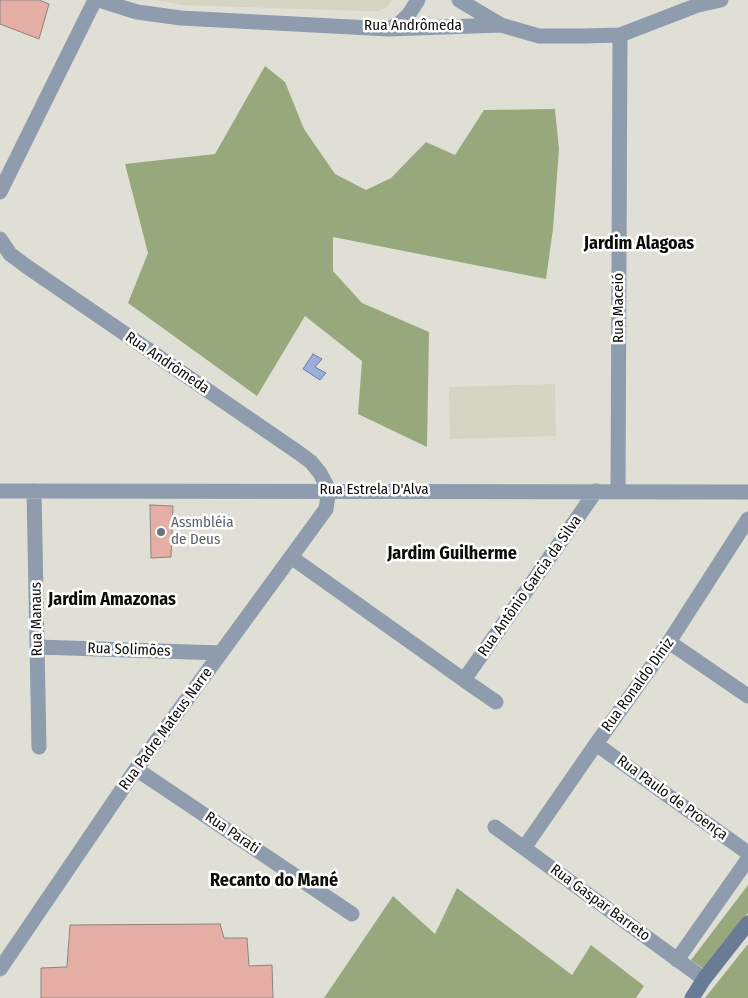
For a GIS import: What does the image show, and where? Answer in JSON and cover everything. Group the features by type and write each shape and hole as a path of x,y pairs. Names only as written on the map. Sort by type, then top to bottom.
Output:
{"street":[{"path":"0,192 95,0"},
{"name":"Rua Andrômeda","path":"99,0 137,12 182,18 389,28 501,25 539,36 620,35 699,2 721,0"},
{"path":"389,28 409,14 418,0"},
{"path":"459,0 501,25"},
{"name":"Rua Maceió","path":"618,491 620,35"},
{"name":"Rua Andrômeda","path":"0,240 10,254 26,266 305,457 320,473 329,490"},
{"name":"Rua Padre Mateus Narre","path":"0,969 136,769 326,509 329,490"},
{"name":"Rua Estrela D'Alva","path":"0,491 748,492"},
{"name":"Rua Manaus","path":"34,492 39,747"},
{"name":"Rua Antônio Garcia da Silva","path":"464,680 596,492"},
{"name":"Rua Ronaldo Diniz","path":"524,848 669,642 748,519"},
{"path":"290,557 496,702"},
{"path":"669,642 748,696"},
{"name":"Rua Solimões","path":"37,647 221,653"},
{"name":"Rua Paulo de Proença","path":"596,744 748,853"},
{"name":"Rua Parati","path":"136,769 352,914"},
{"name":"Rua Gaspar Barreto","path":"495,827 704,980"},
{"path":"677,960 748,860"},
{"path":"692,998 748,923"}],"shaded area":[{"path":"157,0 392,0 388,6 379,11 363,11 182,5"},
{"path":"555,384 556,436 450,439 449,387"}],"green space":[{"path":"265,66 285,82 304,129 335,174 366,190 391,178 426,142 455,155 484,110 555,109 559,149 553,229 546,279 333,237 333,271 362,303 429,332 427,447 358,414 362,361 305,316 257,396 128,303 148,253 125,164 215,154"},
{"path":"748,885 748,913 705,970 691,960"},
{"path":"457,888 572,975 591,945 644,986 636,998 324,998 393,896 435,934"},
{"path":"748,944 748,998 705,998"}],"water":[{"path":"313,354 322,359 315,367 326,373 320,380 303,369"}],"building":[{"path":"0,0 39,0 49,4 39,39 0,24"},
{"name":"Assmbléia de Deus","path":"150,505 173,506 171,557 151,558"},
{"path":"220,924 224,938 247,938 249,966 272,965 273,998 41,998 41,968 67,967 70,925"}],"place":[{"name":"Assmbléia de Deus","path":"161,532"}],"district":[{"name":"Jardim Alagoas","path":"639,244"},
{"name":"Jardim Guilherme","path":"452,554"},
{"name":"Jardim Amazonas","path":"112,600"},
{"name":"Recanto do Mané","path":"274,881"}]}
